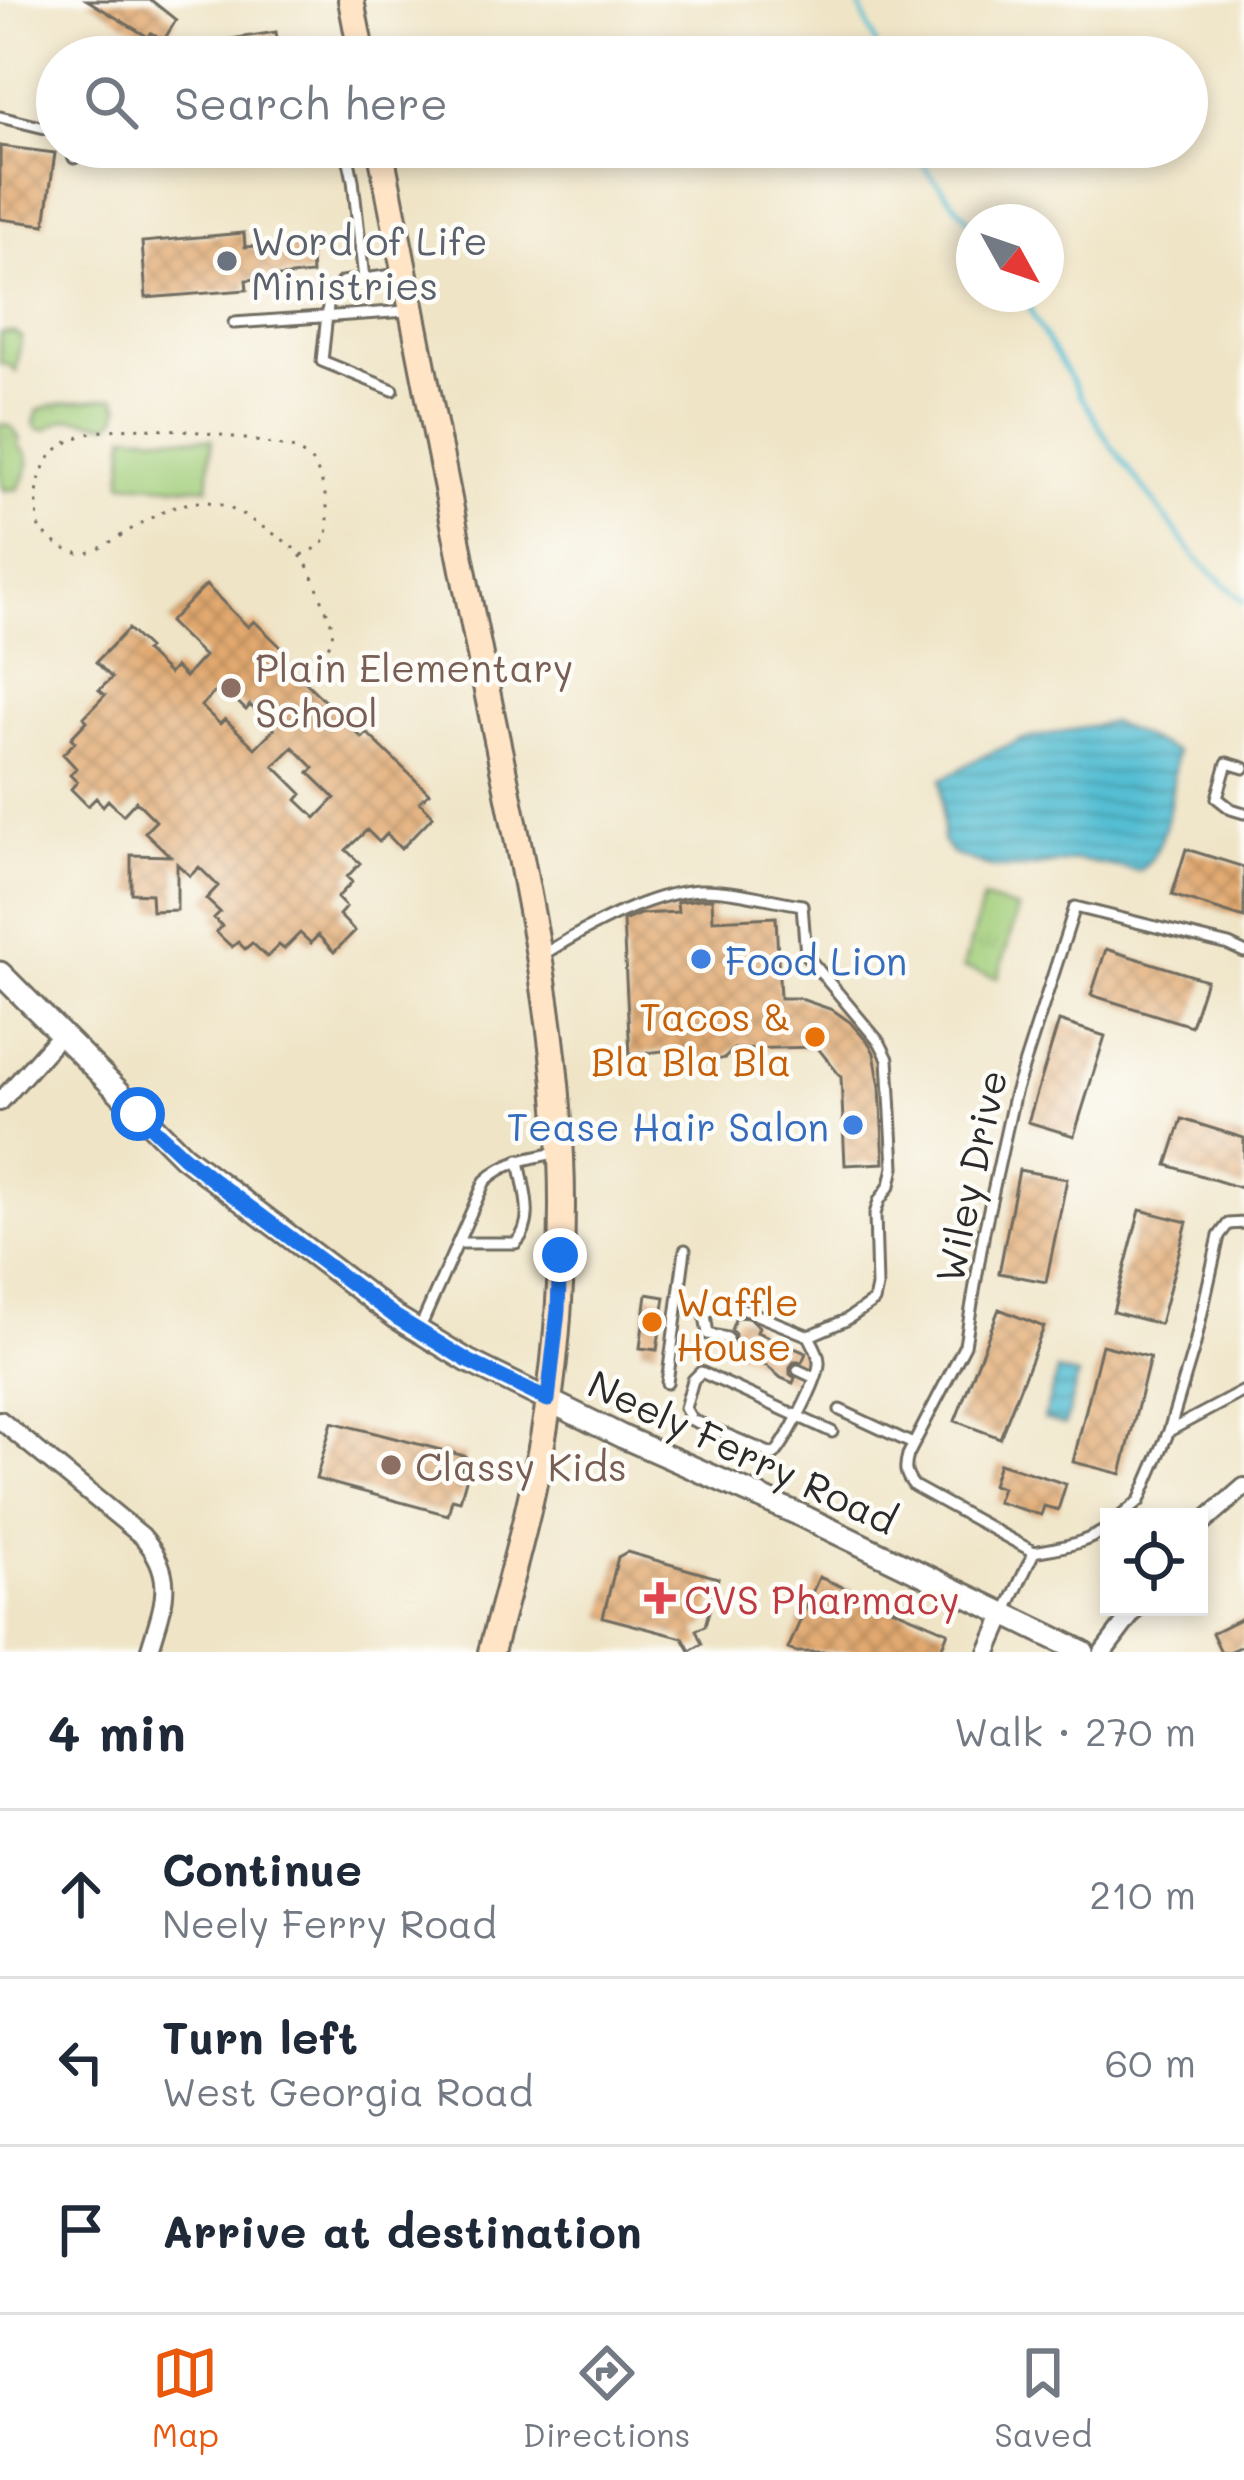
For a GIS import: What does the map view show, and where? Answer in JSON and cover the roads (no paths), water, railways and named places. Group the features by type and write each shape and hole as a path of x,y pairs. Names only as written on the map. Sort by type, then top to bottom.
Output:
{"main road":[{"path":"351,0 358,36"},
{"path":"384,168 539,957 558,1090 562,1206 548,1400 521,1542 490,1652"}],"street":[{"name":"Neely Ferry Road","path":"0,973 183,1156 418,1330 548,1400 1083,1652"},
{"path":"0,1102 60,1035"},
{"path":"0,1420 142,1537 158,1557 165,1593 149,1652"},
{"path":"1208,1518 1244,1487"},
{"path":"988,1652 1004,1613"},
{"path":"1103,1652 1130,1616"}],"lane":[{"path":"0,116 36,125"},
{"path":"350,168 364,279"},
{"path":"393,390 322,361 326,316 329,296 342,282 405,274"},
{"path":"234,323 412,311"},
{"path":"1244,768 1227,763 1217,798 1244,813"},
{"path":"539,957 581,932 669,893 705,890 802,905 806,955 880,1043 888,1060 894,1167 875,1214 874,1301 809,1336 757,1316"},
{"name":"Wiley Drive","path":"913,1444 965,1345 1014,1096 1075,907 1244,952"},
{"path":"418,1330 485,1181 519,1160 561,1151"},
{"path":"459,1243 516,1243 523,1235 529,1214 519,1160"},
{"path":"1131,1508 1139,1501 1169,1431 1196,1344 1219,1237 1228,1223 1244,1223"},
{"path":"667,1383 685,1250"},
{"path":"727,1339 708,1334 705,1315 721,1301 745,1310"},
{"path":"809,1336 820,1361 815,1378 796,1415 784,1444 774,1454 692,1420 685,1408 693,1380 701,1372 796,1415 832,1432"},
{"path":"798,1370 815,1378"},
{"path":"1169,1431 1244,1391"},
{"path":"841,1410 913,1444 905,1466 914,1486 1034,1552 1100,1534"},
{"path":"1004,1613 1034,1552"}],"water":[{"path":"1111,722 1176,752 1163,833 1139,871 1078,860 993,868 952,854 943,841 942,779 1021,740"},
{"path":"1057,1371 1078,1376 1065,1425 1044,1419"}],"waterway":[{"path":"857,0 872,36"},
{"path":"926,168 956,205"},
{"path":"1032,312 1110,444 1196,558 1244,602"}],"place":[{"name":"Word of Life Ministries","path":"227,261"},
{"name":"Plain Elementary School","path":"231,688"},
{"name":"Food Lion","path":"701,959"},
{"name":"Tacos & Bla Bla Bla","path":"815,1037"},
{"name":"Tease Hair Salon","path":"853,1125"},
{"name":"Waffle House","path":"652,1322"},
{"name":"Classy Kids","path":"391,1465"},
{"name":"CVS Pharmacy","path":"660,1598"}]}
